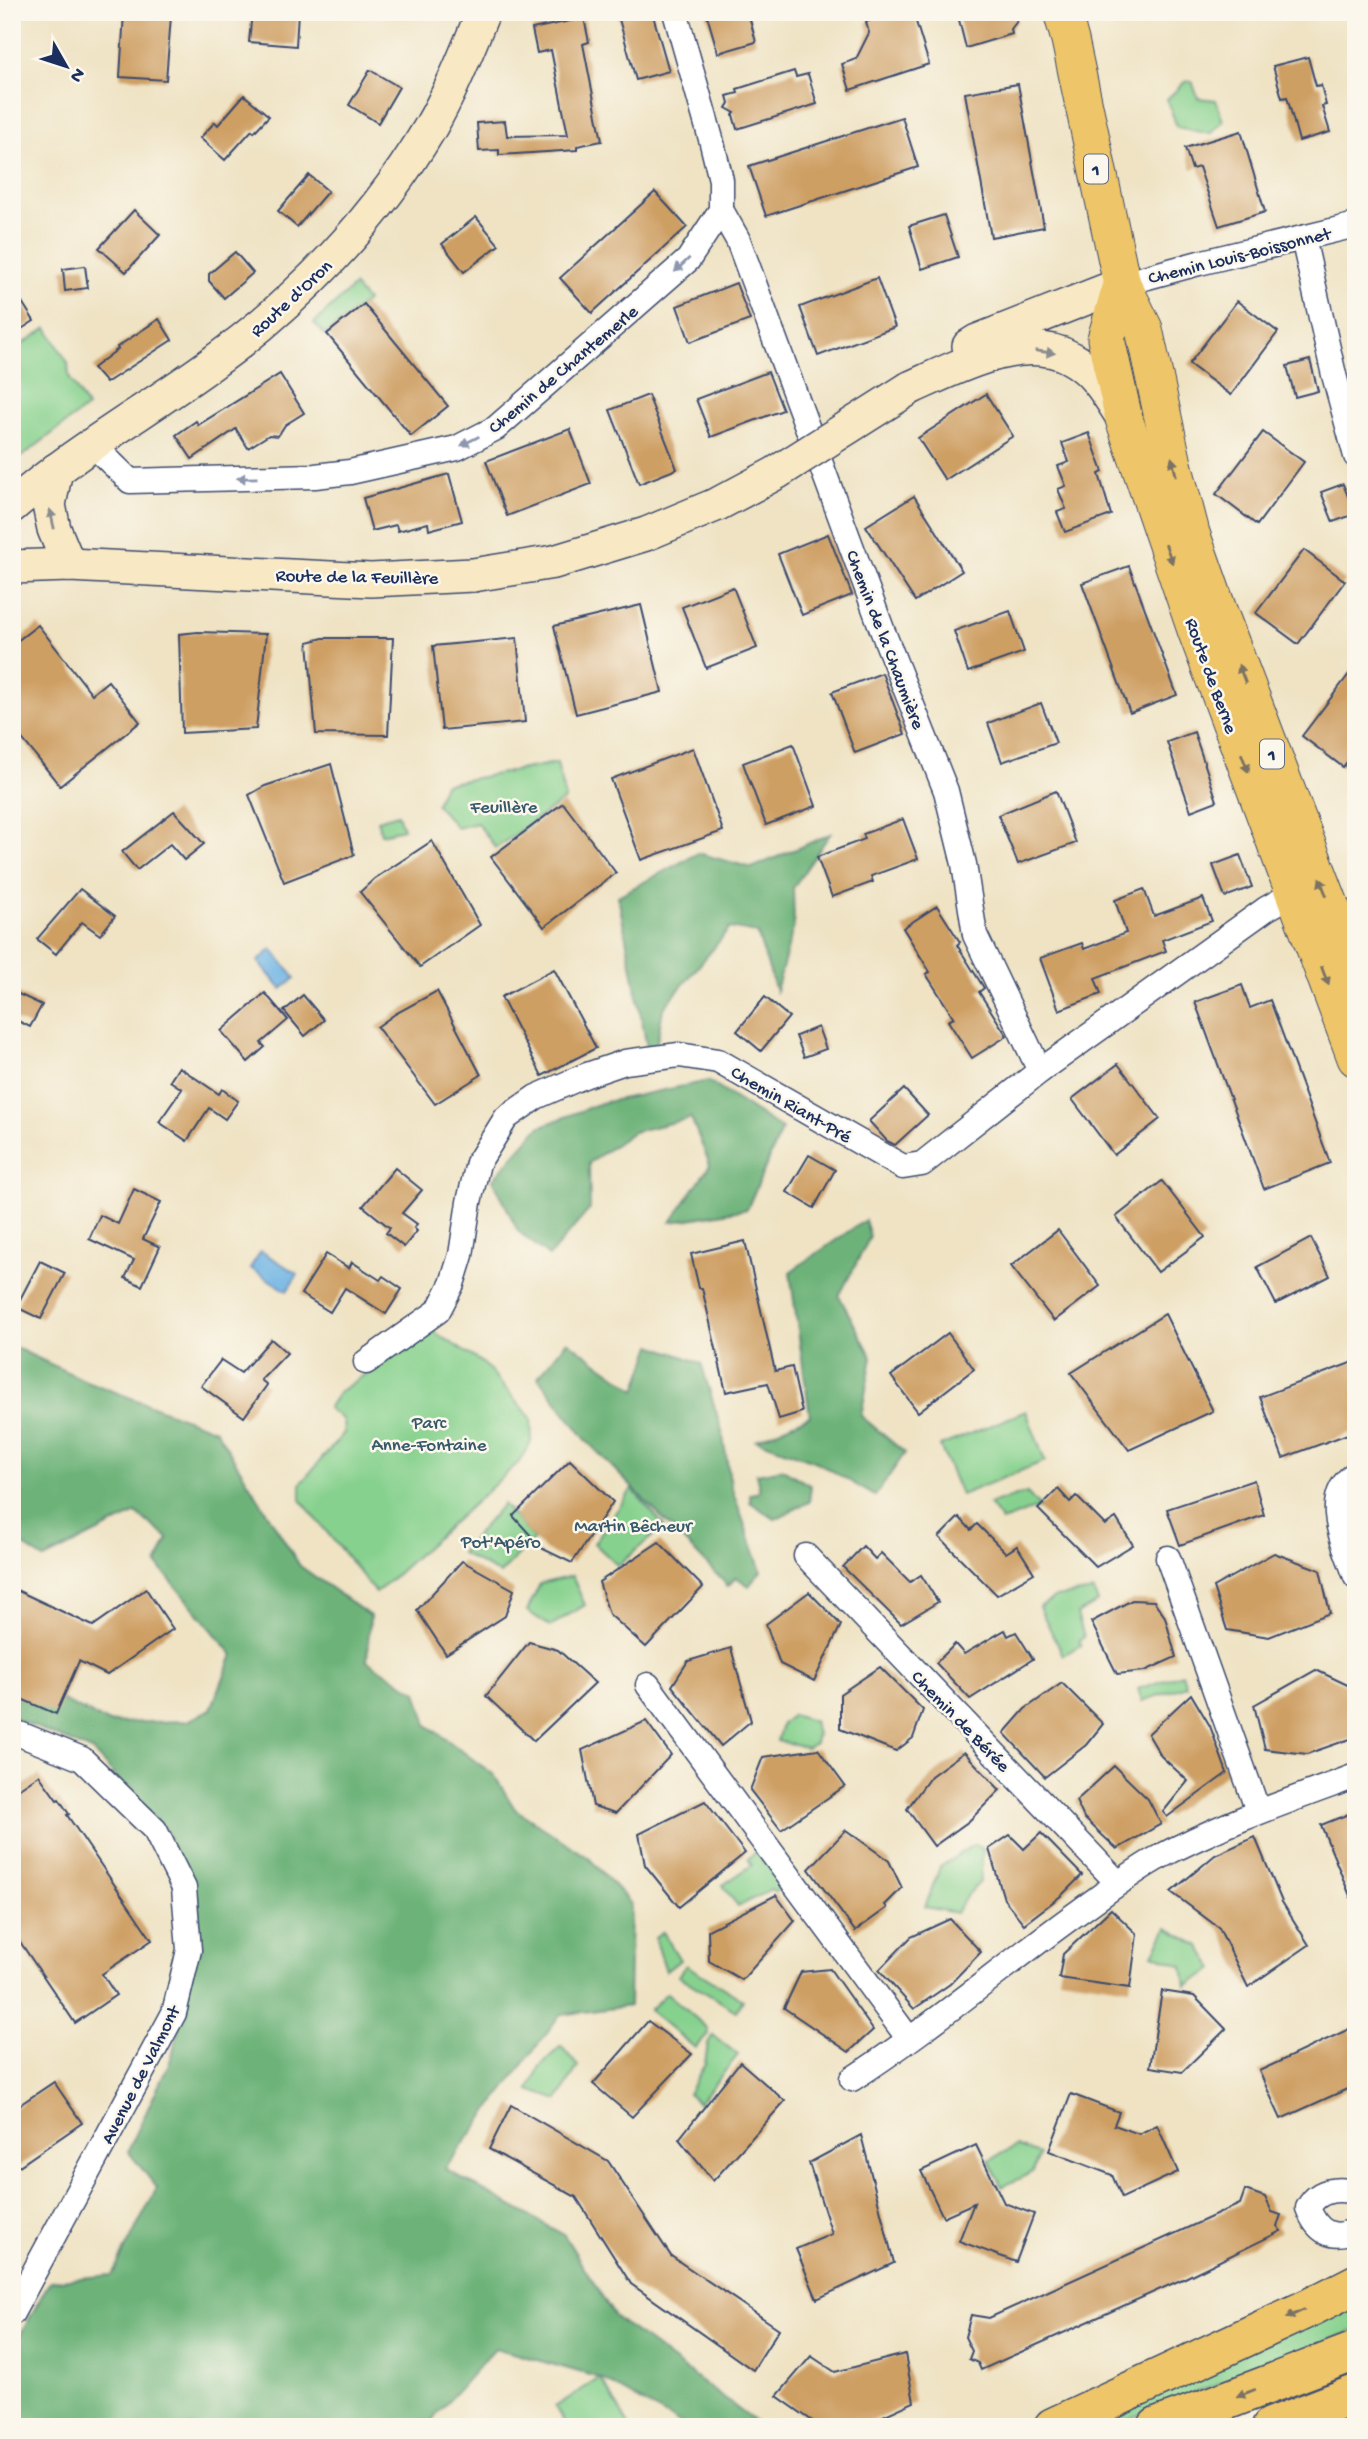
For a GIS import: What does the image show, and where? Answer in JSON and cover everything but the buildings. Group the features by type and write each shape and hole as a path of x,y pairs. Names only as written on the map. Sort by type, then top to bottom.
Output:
{"highway":[{"path":"1053,2427 1356,2284"},
{"path":"1157,2427 1356,2351"},
{"path":"1271,2427 1356,2394"}],"main road":[{"name":"Route d'Oron","path":"12,506 55,470 246,337 284,307 333,257 393,185 420,145 459,70 483,12"},
{"name":"Route de Berne","path":"1062,12 1122,284 1144,329 1172,464 1191,533 1218,610 1352,955"},
{"name":"Route de Berne","path":"1122,284 1106,339 1124,419 1196,630 1356,1058"},
{"name":"Route de la Feuillère","path":"12,567 69,565 371,580 473,575 554,562 646,534 706,509 776,473 910,388 976,341 1122,284"},
{"name":"Route de la Feuillère","path":"910,388 973,360 998,353 1028,349 1049,351 1071,358 1099,381 1124,419"},
{"path":"55,470 49,505 54,529 69,565"}],"street":[{"path":"675,12 721,180 721,210"},
{"name":"Chemin de Chantemerle","path":"93,445 130,481 315,477 350,472 457,448 496,428 688,260 721,210"},
{"name":"Chemin de la Chaumière","path":"721,210 738,240 883,632 946,791 964,864 975,935 1040,1071"},
{"name":"Chemin Louis-Boissonnet","path":"1122,284 1356,225"},
{"path":"1303,238 1334,375 1356,456"},
{"name":"Chemin Riant-Pré","path":"366,1362 438,1311 452,1284 461,1255 478,1163 506,1118 536,1097 625,1062 680,1055 718,1062 903,1167 922,1164 1040,1071 1266,909 1294,893"},
{"path":"1356,1473 1340,1488 1336,1503 1338,1523 1356,1577"},
{"name":"Chemin de Bérée","path":"806,1556 1118,1883"},
{"path":"1168,1558 1258,1811"},
{"path":"648,1685 909,2039"},
{"name":"Avenue de Valmont","path":"12,1731 82,1759 155,1830 184,1888 188,1950 174,2013 12,2313"},
{"path":"852,2079 909,2039 1035,1942 1154,1860 1258,1811 1356,1776"},
{"path":"1356,2192 1328,2191 1314,2198 1308,2208 1313,2222 1325,2234 1337,2235 1356,2230"}],"green space":[{"path":"1192,81 1198,98 1216,100 1223,121 1210,134 1177,127 1167,99 1185,82"},
{"path":"354,286 367,301 325,335 314,323"},
{"path":"47,328 68,363 69,377 87,407 12,464 12,351"},
{"name":"Feuillère","path":"557,763 565,799 496,848 477,823 457,828 436,804 444,784"},
{"path":"398,814 403,829 381,834 377,820"},
{"path":"830,834 793,888 794,925 776,991 757,933 730,928 663,1009 657,1042 648,1053 618,896 698,853 752,868"},
{"path":"708,1081 782,1129 747,1209 671,1222 710,1165 691,1118 633,1132 589,1163 590,1209 549,1256 518,1231 493,1179 539,1127 601,1103"},
{"path":"865,1220 870,1237 839,1296 872,1357 861,1416 905,1453 875,1496 817,1462 756,1440 810,1416 790,1272"},
{"name":"Parc Anne-Fontaine","path":"431,1330 484,1364 531,1418 532,1440 519,1462 376,1593 301,1500 301,1483 344,1433 343,1420 328,1408 339,1392"},
{"path":"567,1341 636,1390 652,1345 701,1363 722,1431 731,1486 761,1571 749,1586 736,1577 728,1586 587,1441 538,1377"},
{"path":"12,1346 86,1381 216,1430 300,1566 370,1616 367,1661 417,1692 427,1725 494,1775 515,1809 589,1858 631,1904 629,2006 560,2015 445,2169 564,2235 615,2317 762,2427 686,2427 600,2378 495,2348 434,2417 431,2427 12,2427 12,2350 50,2281 112,2275 157,2188 128,2151 172,2057 196,1949 168,1833 92,1751 12,1717 12,1676 109,1723 188,1721 211,1709 233,1655 157,1564 168,1538 136,1513 44,1559 12,1538"},
{"path":"1026,1411 1045,1461 961,1495 940,1446"},
{"path":"783,1469 811,1486 809,1502 775,1519 750,1502 750,1494 760,1492 756,1474"},
{"name":"Martin Bêcheur","path":"632,1489 664,1526 618,1566 594,1543"},
{"path":"1027,1493 1040,1507 1002,1521 989,1504"},
{"name":"Pot'Apéro","path":"503,1504 534,1539 500,1574 461,1553"},
{"path":"572,1576 585,1605 550,1626 527,1611 540,1584"},
{"path":"1093,1591 1098,1602 1077,1614 1084,1637 1079,1641 1082,1645 1063,1655 1039,1607 1056,1597"},
{"path":"1182,1674 1186,1686 1142,1701 1138,1689"},
{"path":"792,1715 813,1721 817,1734 815,1743 806,1748 777,1741 782,1724"},
{"path":"975,1844 983,1850 980,1882 967,1895 956,1913 925,1907 940,1867"},
{"path":"758,1850 786,1885 775,1892 771,1889 738,1907 723,1885 752,1865 748,1859"},
{"path":"1167,1928 1200,1946 1214,1969 1186,1986 1183,1966 1153,1954"},
{"path":"663,1932 680,1960 666,1971 655,1938"},
{"path":"686,1965 743,2000 736,2011 678,1976"},
{"path":"667,1993 707,2028 708,2034 695,2048 649,2010"},
{"path":"713,2035 738,2055 699,2103 688,2094 705,2064 708,2043"},
{"path":"561,2046 578,2066 558,2100 529,2090 540,2066"},
{"path":"1016,2146 1039,2154 1033,2172 1002,2187 989,2160"},
{"path":"1356,2292 1356,2330 1108,2427 1075,2427"},
{"path":"600,2378 630,2427 567,2427 555,2407"}],"water":[{"path":"272,949 295,978 281,989 258,961"},
{"path":"261,1251 298,1274 287,1291 250,1268"}]}
